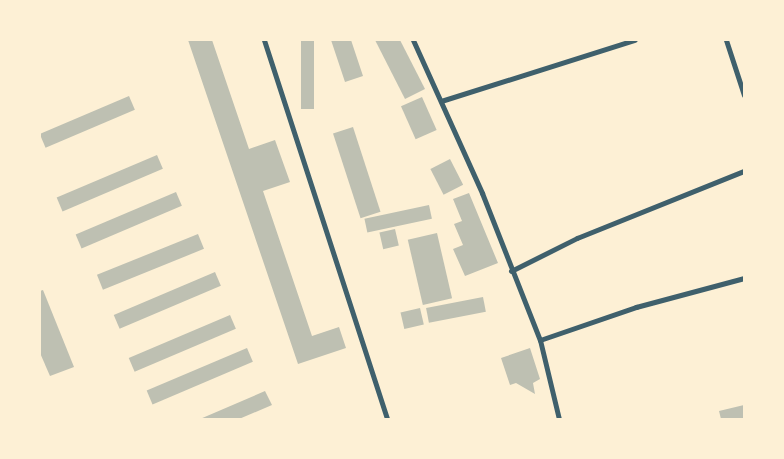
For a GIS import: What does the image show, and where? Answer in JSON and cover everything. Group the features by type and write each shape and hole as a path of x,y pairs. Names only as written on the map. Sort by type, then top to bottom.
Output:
{"street":[{"path":"264,40 387,419"},
{"path":"414,40 482,193 511,271 540,340 558,419"},
{"path":"441,101 635,40"},
{"path":"726,40 744,95"},
{"path":"511,271 577,238 744,171"},
{"path":"540,340 636,307 744,278"}],"building":[{"path":"188,40 212,40 249,149 275,140 290,182 263,191 312,336 339,327 346,348 298,364"},
{"path":"301,40 314,40 314,109 301,109"},
{"path":"331,40 351,40 363,76 345,82"},
{"path":"375,40 400,40 425,89 405,99"},
{"path":"129,96 135,110 46,148 40,134"},
{"path":"422,97 437,130 416,139 401,106"},
{"path":"353,127 381,212 361,218 333,133"},
{"path":"157,155 163,169 63,211 57,198"},
{"path":"450,159 463,185 444,195 430,169"},
{"path":"176,192 182,206 82,248 76,235"},
{"path":"469,193 498,263 465,276 453,249 463,245 454,224 462,221 453,199"},
{"path":"429,205 432,219 367,232 364,219"},
{"path":"395,229 399,246 383,249 379,233"},
{"path":"437,233 452,298 423,305 408,240"},
{"path":"198,234 204,249 103,290 97,275"},
{"path":"215,272 221,286 120,329 114,315"},
{"path":"43,290 74,367 50,376 40,353 40,291"},
{"path":"483,297 486,312 429,323 426,308"},
{"path":"420,308 424,325 404,329 401,312"},
{"path":"230,315 236,329 135,372 129,358"},
{"path":"247,348 253,362 153,404 147,391"},
{"path":"530,348 540,379 533,383 535,394 516,383 510,385 501,358"},
{"path":"265,391 272,405 239,419 200,419"},
{"path":"744,405 744,419 721,419 719,411"}]}
